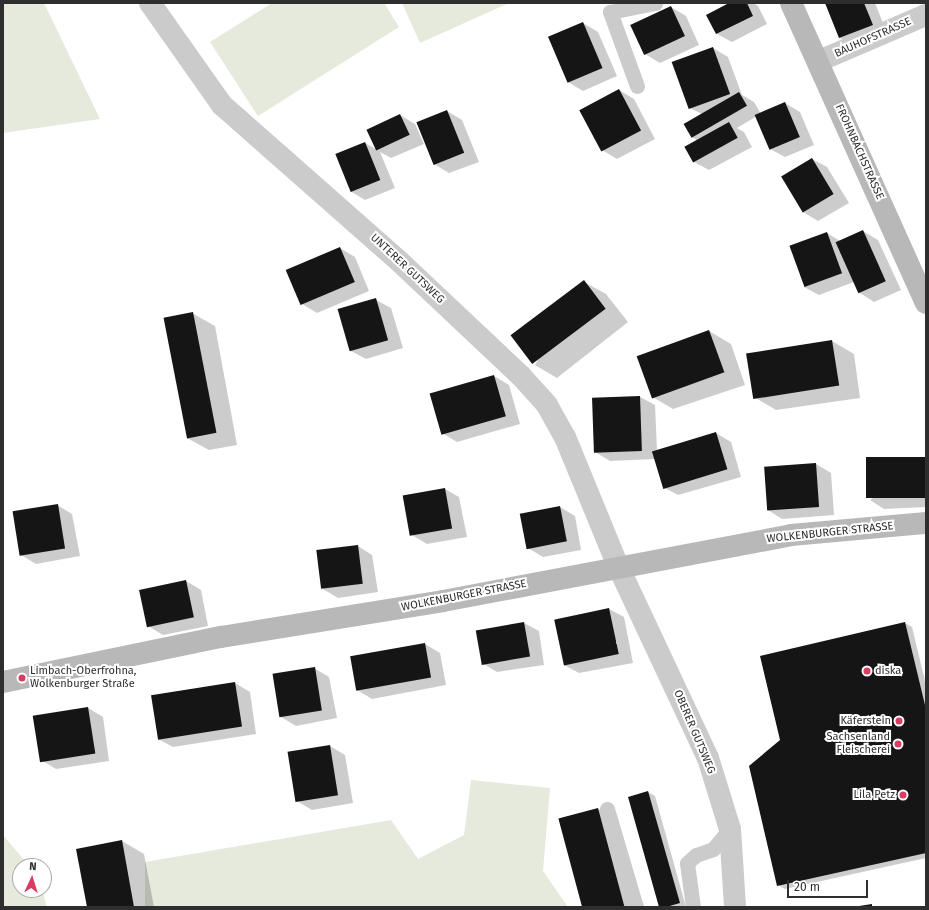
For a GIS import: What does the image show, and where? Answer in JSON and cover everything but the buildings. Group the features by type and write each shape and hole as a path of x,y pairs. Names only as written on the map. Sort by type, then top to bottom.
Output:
{"main road":[{"name":"FROHNBACHSTRASSE","path":"791,3 819,61 926,303"},
{"name":"WOLKENBURGER STRASSE","path":"3,682 221,637 443,601 618,566 791,535 926,523"}],"street":[{"name":"UNTERER GUTSWEG","path":"150,3 222,105 400,262 521,376 547,405 565,437 618,566"},
{"name":"BAUHOFSTRASSE","path":"819,61 926,15"},
{"name":"OBERER GUTSWEG","path":"618,566 708,758 730,829 735,907"}],"lane":[{"path":"637,86 610,12 655,3"},
{"path":"607,809 636,907"},
{"path":"693,907 687,864 696,855 713,849 730,829"}],"shaded area":[{"path":"3,3 44,3 100,119 3,133"},
{"path":"272,3 384,3 399,27 258,116 210,42"},
{"path":"402,3 509,3 420,43"},
{"path":"471,780 550,788 543,871 568,907 145,907 145,862 391,820 418,859 464,835"},
{"path":"3,835 22,858 12,858 12,898 44,898 47,907 3,907"}],"place":[{"name":"diska","path":"867,671"},
{"name":"Limbach-Oberfrohna, Wolkenburger Straße","path":"22,678"},
{"name":"Käferstein","path":"899,721"},
{"name":"Sachsenland Fleischerei","path":"898,744"},
{"name":"Lila Petz","path":"903,795"}]}
